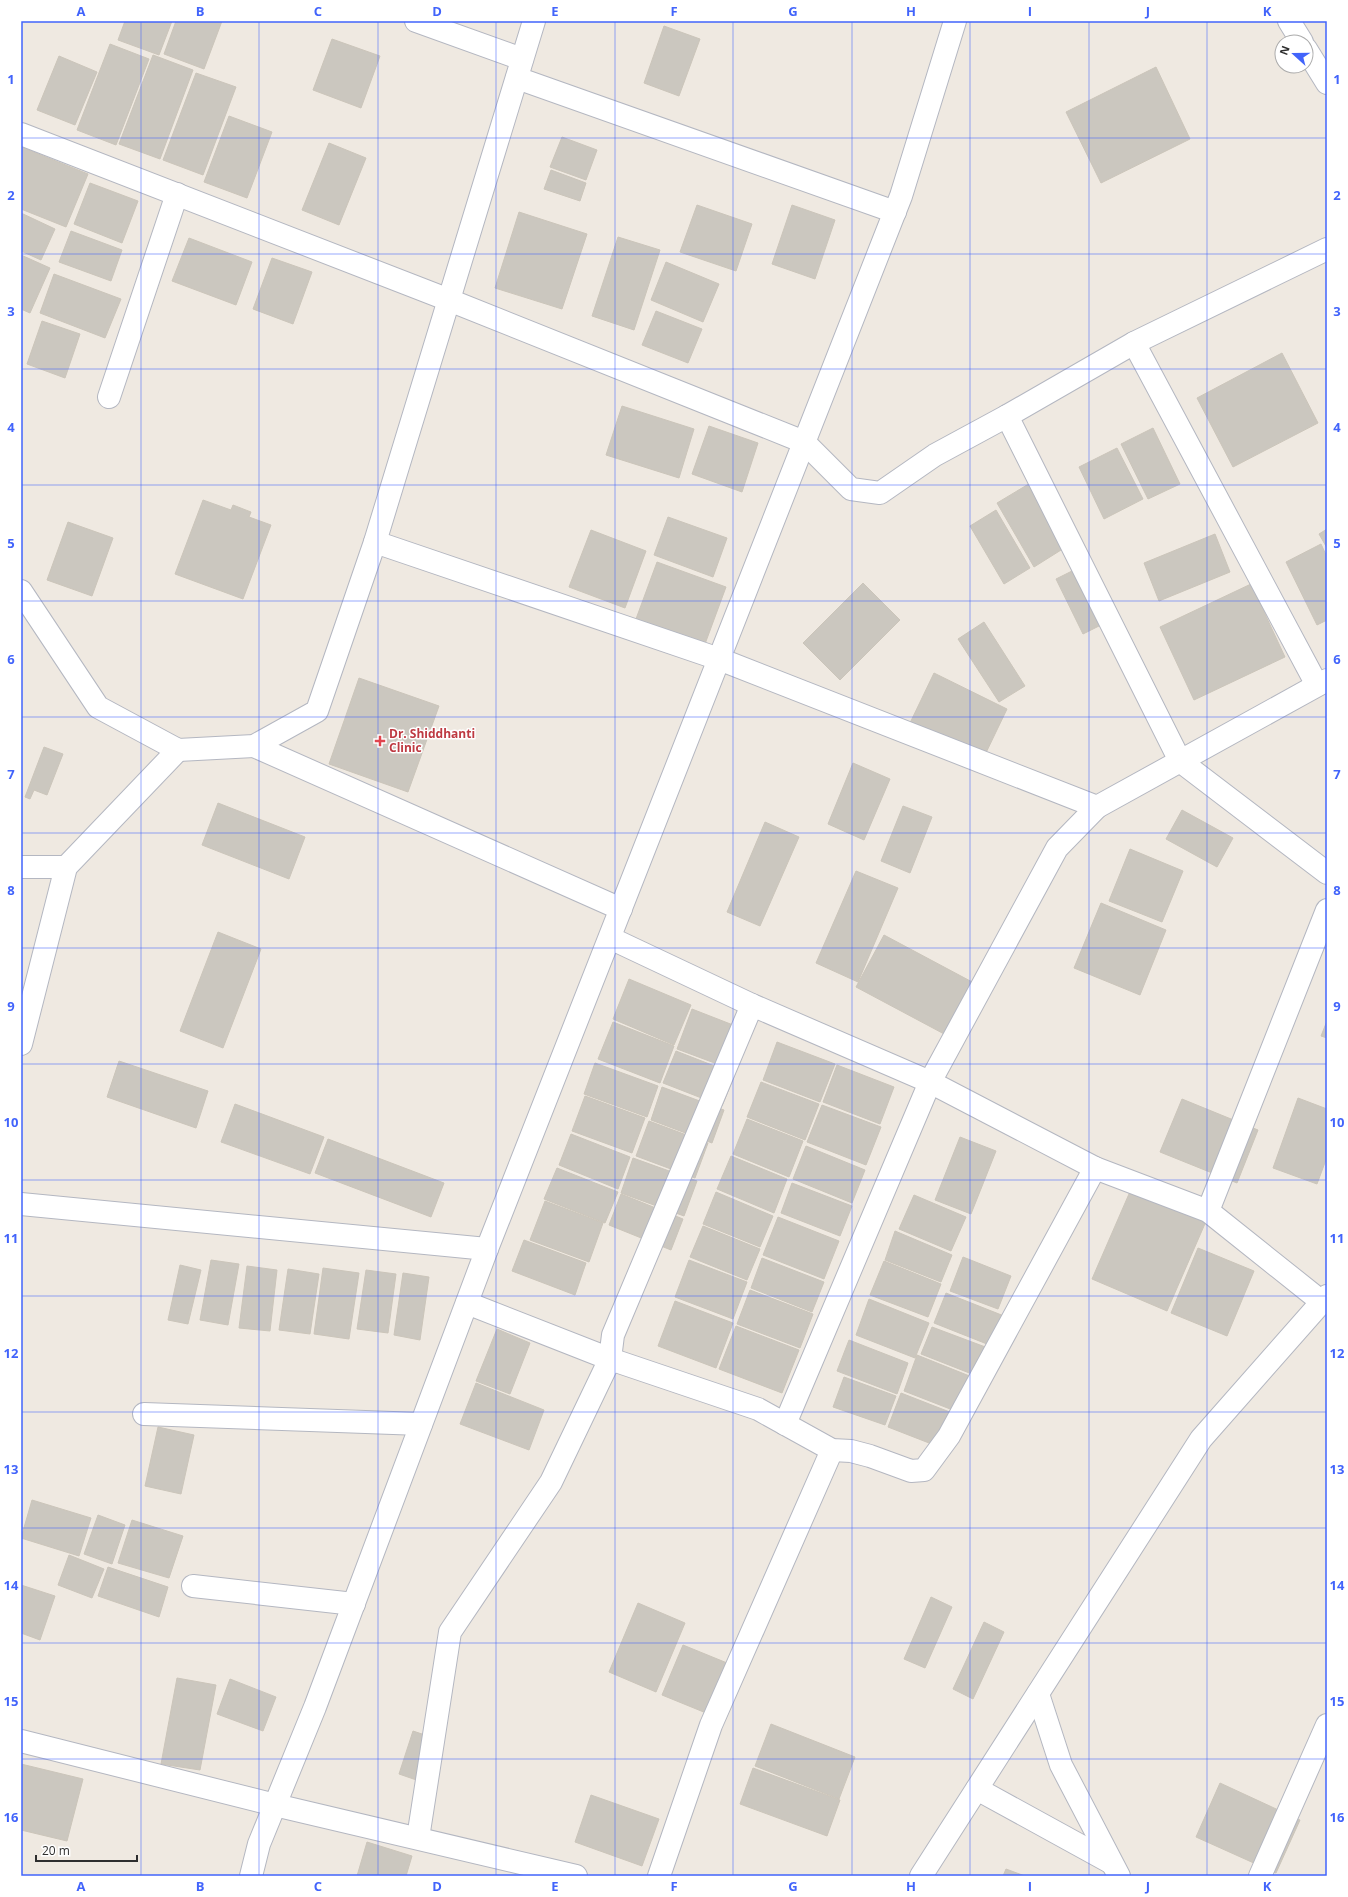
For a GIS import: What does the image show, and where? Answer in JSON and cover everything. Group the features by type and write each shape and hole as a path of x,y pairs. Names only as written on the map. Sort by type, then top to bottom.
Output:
{"street":[{"path":"416,21 520,69 895,212"},
{"path":"21,591 98,707 178,750 254,746 317,711 375,542 534,21"},
{"path":"251,1876 259,1844 315,1707 487,1249 895,212 956,21"},
{"path":"1289,21 1297,34"},
{"path":"1314,62 1327,83"},
{"path":"21,134 449,300 804,442 850,489 880,494 935,455 1007,416 1134,343 1327,248"},
{"path":"109,397 177,194"},
{"path":"785,1424 930,1082 1057,848 1096,807 1180,762 1322,682 1134,343"},
{"path":"1007,416 1180,762 1327,873"},
{"path":"375,542 719,659 1096,807"},
{"path":"254,746 621,909"},
{"path":"21,1044 66,867 178,750"},
{"path":"21,867 66,867"},
{"path":"1208,1212 1327,910"},
{"path":"610,938 752,1005 930,1082 1095,1168 1208,1212 1324,1299 1201,1439 921,1876"},
{"path":"418,1838 450,1632 551,1482 610,1359 613,1335 752,1005"},
{"path":"467,1303 610,1359 758,1409 832,1450 851,1451 870,1456 910,1471 924,1470 949,1436 1095,1168"},
{"path":"21,1204 487,1249"},
{"path":"144,1414 421,1424"},
{"path":"659,1876 711,1725 832,1450"},
{"path":"194,1586 354,1604"},
{"path":"1038,1694 1061,1765 1114,1869"},
{"path":"1260,1876 1327,1725"},
{"path":"21,1741 275,1805 576,1876"},
{"path":"977,1789 1114,1869"}],"building":[{"path":"125,21 172,21 159,55 118,40"},
{"path":"176,21 222,21 204,69 164,54"},
{"path":"664,26 700,39 679,96 644,83"},
{"path":"332,39 380,56 361,108 313,90"},
{"path":"110,44 149,59 116,145 77,130"},
{"path":"153,55 193,70 160,159 119,144"},
{"path":"59,56 97,72 75,125 37,110"},
{"path":"1156,67 1190,139 1101,183 1066,112"},
{"path":"196,73 236,87 203,175 163,160"},
{"path":"229,116 272,132 247,198 204,182"},
{"path":"562,137 597,150 586,180 550,167"},
{"path":"329,143 366,158 339,225 302,210"},
{"path":"21,147 88,174 66,227 21,209"},
{"path":"551,170 586,183 580,201 544,189"},
{"path":"90,183 138,201 122,243 74,224"},
{"path":"697,205 752,224 736,271 680,252"},
{"path":"792,205 835,220 815,279 772,264"},
{"path":"519,212 587,234 562,309 495,288"},
{"path":"21,213 55,229 41,260 21,251"},
{"path":"71,231 122,250 111,281 59,262"},
{"path":"618,237 660,250 634,330 592,316"},
{"path":"189,238 252,262 236,305 172,281"},
{"path":"21,255 50,268 30,313 21,309"},
{"path":"272,258 312,272 293,324 253,309"},
{"path":"666,262 719,284 703,322 651,300"},
{"path":"54,274 121,299 105,338 40,313"},
{"path":"656,311 702,329 688,363 642,345"},
{"path":"42,321 80,334 65,378 27,364"},
{"path":"1282,353 1318,423 1233,467 1197,398"},
{"path":"622,406 694,429 679,478 606,455"},
{"path":"709,426 758,443 742,492 692,474"},
{"path":"1153,428 1180,484 1148,499 1121,444"},
{"path":"1117,448 1143,499 1104,519 1079,467"},
{"path":"1032,482 1069,545 1034,567 997,503"},
{"path":"203,500 231,510 233,505 251,512 249,517 271,525 243,599 175,574"},
{"path":"996,510 1030,568 1004,584 970,526"},
{"path":"668,517 727,538 713,577 654,555"},
{"path":"68,522 113,538 92,596 47,580"},
{"path":"1327,529 1327,548 1319,534"},
{"path":"591,530 646,551 625,608 569,587"},
{"path":"1215,534 1230,572 1159,601 1144,563"},
{"path":"1321,544 1327,557 1327,620 1317,625 1286,562"},
{"path":"657,562 726,587 705,644 636,619"},
{"path":"1080,567 1107,622 1083,634 1056,579"},
{"path":"863,583 900,620 840,680 803,643"},
{"path":"1251,584 1285,657 1194,700 1160,627"},
{"path":"984,622 1025,686 999,702 958,639"},
{"path":"934,673 1007,709 983,759 910,723"},
{"path":"359,678 439,706 408,792 329,764"},
{"path":"44,747 63,754 47,795 34,790 30,799 25,797"},
{"path":"853,763 890,779 864,840 828,824"},
{"path":"218,803 305,837 289,879 202,845"},
{"path":"903,806 932,817 910,873 881,861"},
{"path":"1182,810 1233,838 1217,867 1166,839"},
{"path":"765,822 799,837 760,926 727,912"},
{"path":"1130,849 1183,871 1162,922 1109,901"},
{"path":"856,871 898,888 858,982 816,963"},
{"path":"1101,903 1166,930 1140,995 1074,968"},
{"path":"218,932 261,949 223,1048 180,1031"},
{"path":"884,935 974,983 946,1035 856,987"},
{"path":"629,979 691,1005 674,1045 613,1019"},
{"path":"692,1009 751,1032 736,1071 677,1049"},
{"path":"1327,1021 1327,1038 1321,1036"},
{"path":"613,1022 674,1046 660,1083 598,1059"},
{"path":"777,1042 835,1064 820,1102 763,1080"},
{"path":"676,1051 735,1074 722,1106 663,1083"},
{"path":"119,1061 208,1091 196,1128 107,1097"},
{"path":"595,1063 658,1086 647,1117 584,1094"},
{"path":"837,1065 894,1087 880,1124 823,1102"},
{"path":"761,1082 819,1104 805,1140 747,1117"},
{"path":"662,1087 724,1110 712,1143 651,1120"},
{"path":"585,1096 645,1118 632,1153 572,1131"},
{"path":"1298,1098 1327,1109 1327,1157 1317,1184 1273,1168"},
{"path":"1182,1099 1258,1130 1237,1183 1160,1152"},
{"path":"235,1104 324,1137 310,1174 221,1142"},
{"path":"822,1105 881,1127 866,1165 807,1142"},
{"path":"747,1119 803,1141 789,1177 733,1154"},
{"path":"649,1121 708,1143 695,1178 636,1156"},
{"path":"571,1134 630,1157 618,1189 559,1165"},
{"path":"960,1137 996,1151 971,1214 935,1200"},
{"path":"328,1139 444,1183 431,1217 315,1173"},
{"path":"806,1146 865,1170 852,1203 793,1179"},
{"path":"731,1156 787,1179 774,1213 717,1189"},
{"path":"633,1158 697,1181 684,1216 621,1193"},
{"path":"557,1168 618,1192 605,1223 544,1199"},
{"path":"792,1183 852,1206 840,1236 781,1213"},
{"path":"1132,1187 1207,1219 1167,1311 1092,1279"},
{"path":"716,1192 773,1216 760,1247 703,1224"},
{"path":"621,1194 683,1219 671,1250 609,1225"},
{"path":"914,1195 966,1217 951,1251 899,1229"},
{"path":"545,1201 603,1223 589,1262 530,1240"},
{"path":"778,1217 839,1241 824,1279 763,1255"},
{"path":"703,1226 760,1249 747,1280 690,1257"},
{"path":"895,1231 952,1255 941,1282 885,1260"},
{"path":"524,1240 586,1263 575,1295 512,1271"},
{"path":"1198,1248 1254,1271 1227,1336 1171,1313"},
{"path":"963,1257 1011,1276 998,1309 950,1291"},
{"path":"762,1258 824,1282 812,1312 751,1288"},
{"path":"211,1260 239,1264 228,1325 200,1320"},
{"path":"689,1260 747,1282 733,1319 675,1297"},
{"path":"884,1261 941,1284 928,1317 870,1295"},
{"path":"180,1265 201,1270 188,1324 168,1320"},
{"path":"247,1266 277,1270 270,1331 239,1328"},
{"path":"323,1268 359,1273 349,1339 314,1334"},
{"path":"288,1269 319,1274 310,1334 279,1330"},
{"path":"366,1270 396,1274 388,1333 357,1329"},
{"path":"403,1273 429,1277 420,1340 394,1335"},
{"path":"750,1290 813,1314 800,1348 737,1324"},
{"path":"946,1293 1004,1316 992,1346 934,1323"},
{"path":"869,1299 929,1323 915,1358 856,1335"},
{"path":"675,1301 733,1323 716,1368 658,1346"},
{"path":"736,1326 799,1350 782,1393 719,1369"},
{"path":"932,1327 988,1348 977,1376 921,1354"},
{"path":"497,1329 530,1343 510,1394 476,1381"},
{"path":"849,1340 908,1363 897,1394 837,1371"},
{"path":"917,1355 977,1379 963,1414 904,1391"},
{"path":"844,1377 896,1396 885,1425 833,1407"},
{"path":"476,1383 544,1410 529,1450 460,1424"},
{"path":"901,1393 960,1416 947,1450 888,1427"},
{"path":"158,1427 194,1435 181,1494 145,1486"},
{"path":"32,1500 91,1518 79,1556 21,1538"},
{"path":"98,1515 125,1525 112,1564 84,1554"},
{"path":"132,1520 183,1536 169,1578 118,1563"},
{"path":"69,1555 104,1569 92,1598 58,1585"},
{"path":"108,1567 168,1587 159,1617 98,1596"},
{"path":"21,1585 55,1596 40,1640 21,1633"},
{"path":"931,1597 952,1607 925,1668 904,1659"},
{"path":"638,1603 685,1623 656,1692 609,1672"},
{"path":"984,1622 1004,1632 973,1699 953,1689"},
{"path":"683,1645 732,1665 711,1715 662,1695"},
{"path":"177,1678 216,1685 200,1770 161,1764"},
{"path":"230,1679 276,1697 263,1731 217,1714"},
{"path":"771,1724 855,1757 839,1799 755,1766"},
{"path":"413,1731 443,1741 428,1784 399,1774"},
{"path":"21,1764 83,1779 67,1841 21,1830"},
{"path":"753,1768 840,1800 827,1836 740,1804"},
{"path":"1220,1783 1300,1820 1276,1873 1196,1837"},
{"path":"591,1795 659,1819 642,1866 575,1842"},
{"path":"367,1842 412,1856 406,1876 357,1876"},
{"path":"1006,1869 1025,1876 1003,1876"}],"place":[{"name":"Dr. Shiddhanti Clinic","path":"380,741"}]}
